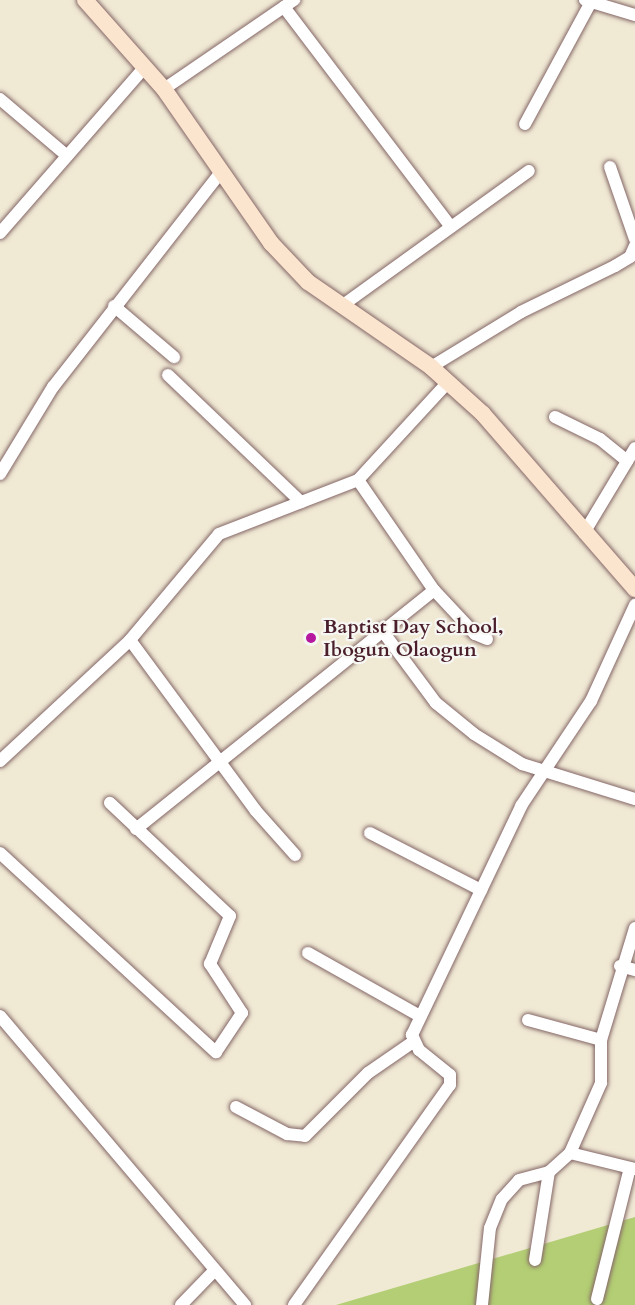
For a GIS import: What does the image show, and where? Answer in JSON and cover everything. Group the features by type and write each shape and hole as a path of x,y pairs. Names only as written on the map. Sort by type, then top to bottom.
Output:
{"main road":[{"path":"89,2 142,70 164,89 272,243 308,282 431,367 483,414 635,589"}],"street":[{"path":"525,124 587,2 635,15"},
{"path":"164,89 289,3 451,227"},
{"path":"0,233 142,70"},
{"path":"0,99 66,156"},
{"path":"610,167 635,239"},
{"path":"343,305 529,171"},
{"path":"0,474 53,387 114,306 221,172"},
{"path":"431,367 521,312 615,266 630,257 635,246"},
{"path":"114,306 174,357"},
{"path":"168,375 301,502"},
{"path":"0,761 130,640 219,534 358,480 448,382"},
{"path":"555,417 633,453 584,532"},
{"path":"358,480 434,590 475,634 487,639"},
{"path":"136,829 217,760 381,629 434,590"},
{"path":"236,1107 287,1134 305,1136 368,1073 413,1042 420,1016 481,890 544,770 599,686 635,605"},
{"path":"381,629 450,718 522,764 635,799"},
{"path":"130,640 217,760 295,855"},
{"path":"0,853 216,1052 242,1012 210,964 230,916 110,803"},
{"path":"370,833 481,890"},
{"path":"482,1305 490,1227 502,1199 519,1180 549,1172 570,1153 601,1083 602,1040 620,966 635,928"},
{"path":"308,953 420,1016"},
{"path":"620,966 635,970"},
{"path":"0,1016 245,1305"},
{"path":"528,1020 602,1040"},
{"path":"294,1305 450,1085 442,1066 413,1042"},
{"path":"570,1153 632,1169 597,1299"},
{"path":"535,1260 549,1172"},
{"path":"181,1305 214,1271"}],"green space":[{"path":"635,1217 635,1305 336,1305"}],"place":[{"name":"Baptist Day School, Ibogun Olaogun","path":"311,638"}]}
